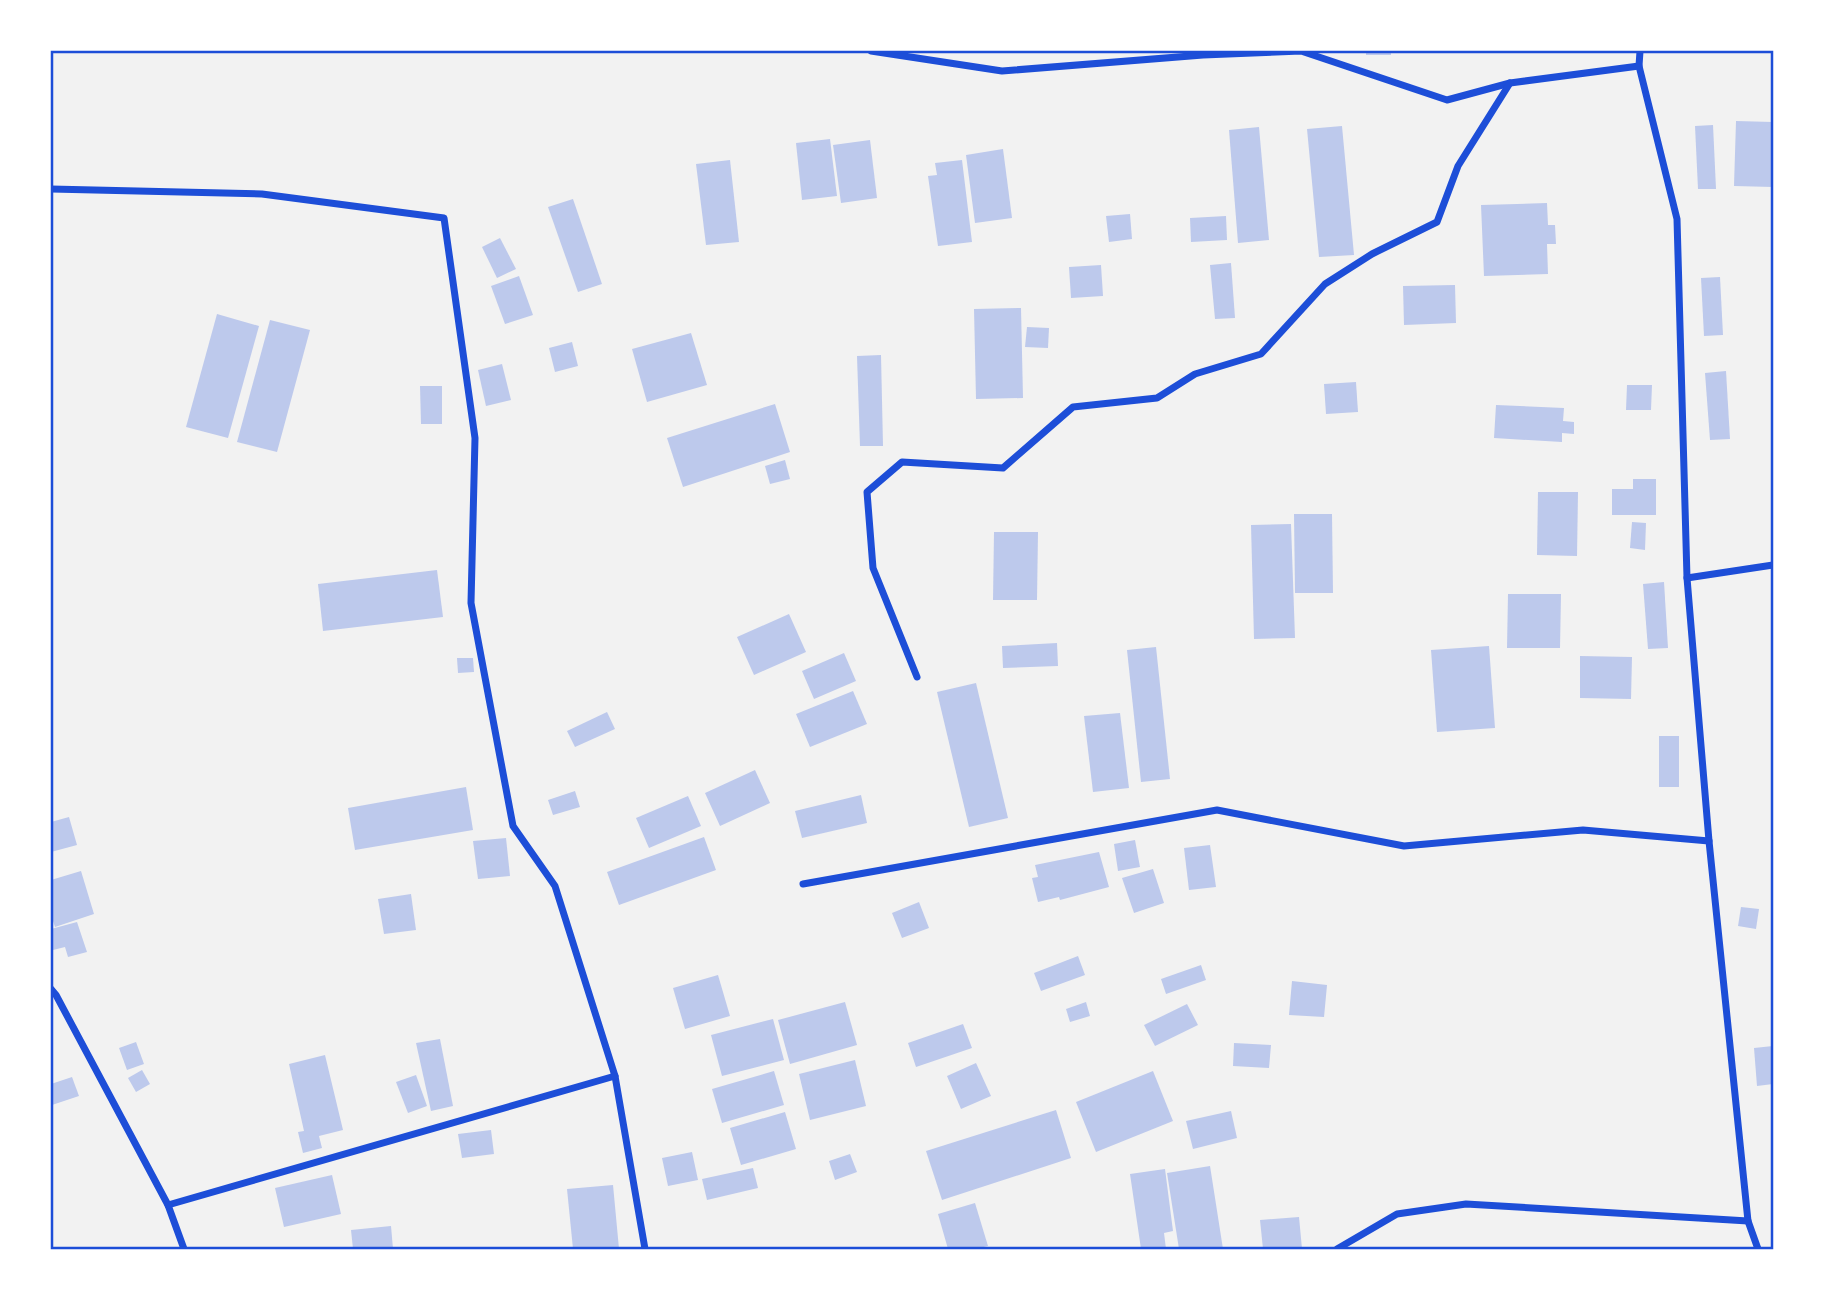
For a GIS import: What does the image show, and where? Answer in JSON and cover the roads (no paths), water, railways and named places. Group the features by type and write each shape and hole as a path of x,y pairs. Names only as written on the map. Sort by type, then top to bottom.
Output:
{"street":[{"path":"871,51 1002,71 1203,55 1301,51 1447,100 1510,83 1639,66"},
{"path":"1640,51 1639,66 1677,219 1687,578 1709,841 1748,1221 1758,1249"},
{"path":"917,677 873,568 867,492 902,463 1003,468 1073,407 1157,398 1195,374 1261,354 1325,284 1372,254 1437,222 1458,166 1510,83"},
{"path":"51,189 262,194 444,218 475,438 471,603 513,826 555,886 615,1076 645,1249"},
{"path":"1687,578 1773,565"},
{"path":"803,884 1217,810 1404,846 1583,830 1709,841"},
{"path":"51,989 168,1205 184,1249"},
{"path":"168,1205 615,1076"},
{"path":"1338,1249 1397,1214 1466,1204 1748,1221"}]}
